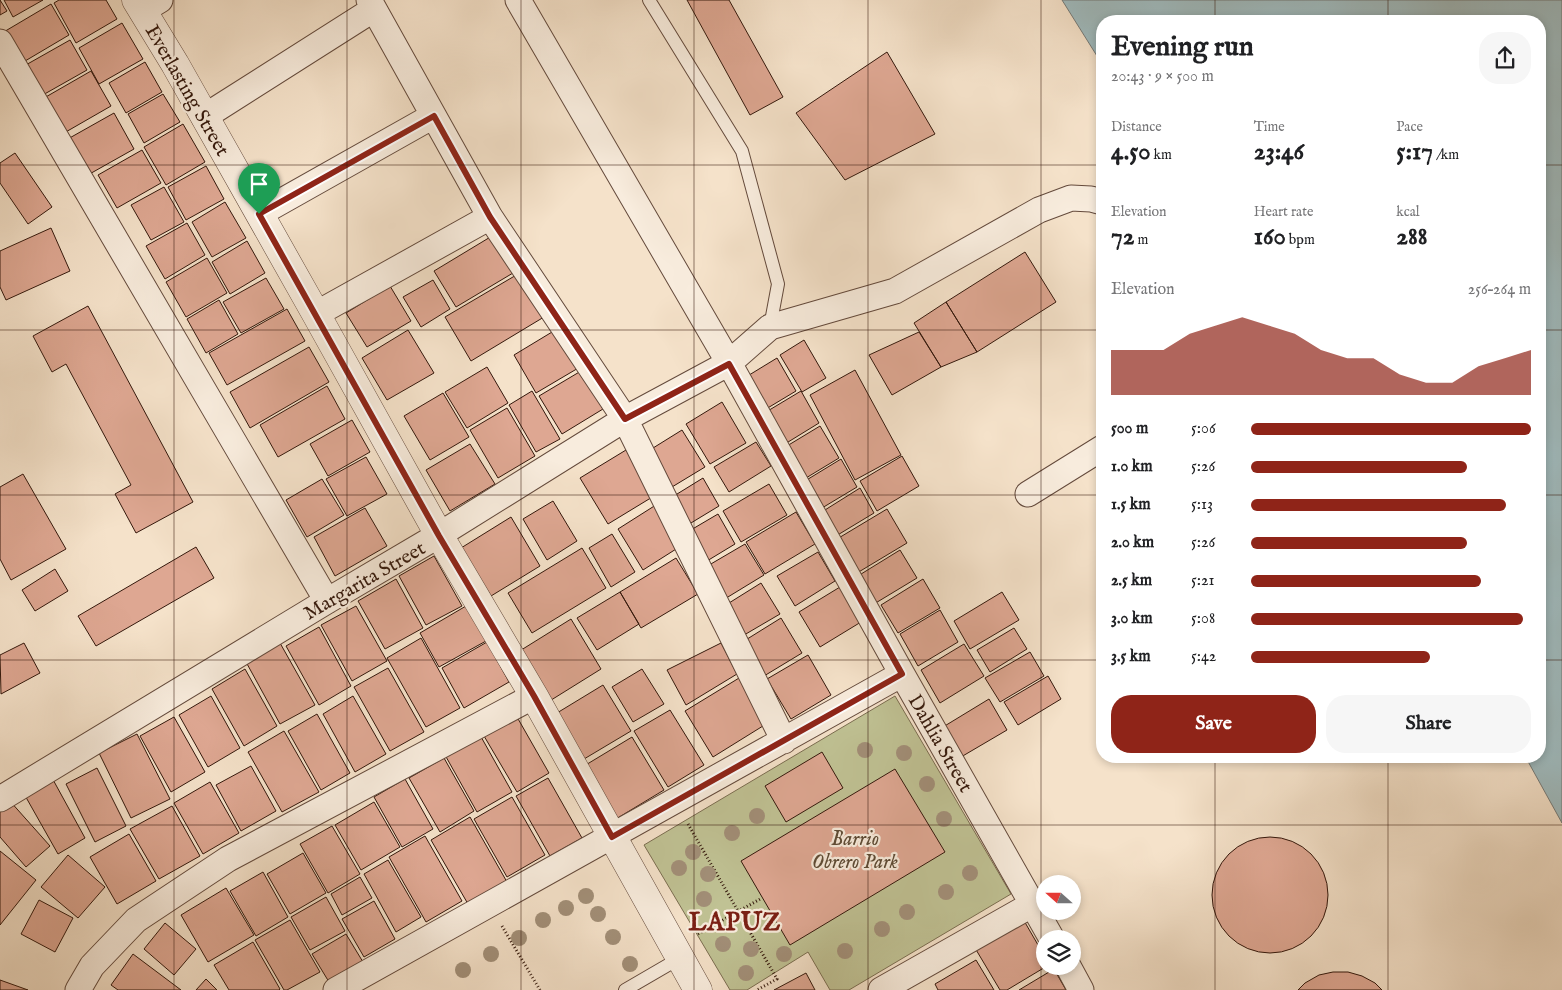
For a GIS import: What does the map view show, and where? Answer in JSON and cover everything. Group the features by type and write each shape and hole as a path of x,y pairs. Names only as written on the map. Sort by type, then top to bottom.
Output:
{"street":[{"name":"Dahlia Street","path":"518,0 729,364 1047,930"},
{"name":"Everlasting Street","path":"146,4 175,64 439,536 534,696 698,990"},
{"path":"204,116 371,5 490,217 625,419 784,740"},
{"path":"0,43 327,601"},
{"path":"259,214 434,116"},
{"path":"770,327 896,290 1039,210 1071,198 1096,200"},
{"path":"316,314 490,217"},
{"name":"Margarita Street","path":"0,798 327,601 439,536 625,419 729,364 770,327"},
{"path":"1028,494 1096,452"},
{"path":"336,990 902,674"},
{"path":"78,990 92,966 136,920 228,859 534,696"},
{"path":"882,990 1033,904"},
{"path":"1073,975 1081,990"}],"lane":[{"path":"649,0 742,151 778,284 770,327"},
{"path":"625,990 677,953"}],"path":[{"path":"675,802 777,979 757,990"},
{"path":"677,953 738,911 762,898"},
{"path":"490,905 540,990"}],"green space":[{"name":"Barrio Obrero Park","path":"895,696 1011,894 849,990 830,990 808,952 747,990 730,990 644,845"}],"water":[{"path":"1062,0 1562,0 1562,823 1529,763 1546,763 1546,15 1096,15 1096,54"}],"building":[{"path":"0,0 7,11 0,15"},
{"path":"4,0 43,0 13,17"},
{"path":"59,0 106,0 117,19 76,43 54,3"},
{"path":"687,0 729,0 783,97 750,115"},
{"path":"51,4 69,35 20,64 2,33"},
{"path":"122,23 143,59 99,84 79,48"},
{"path":"70,40 87,70 41,96 24,66"},
{"path":"887,52 935,134 845,180 796,113"},
{"path":"145,62 162,92 126,113 109,83"},
{"path":"91,71 111,106 64,133 44,98"},
{"path":"163,94 180,122 144,143 128,114"},
{"path":"114,113 134,149 86,176 66,140"},
{"path":"183,124 205,162 166,185 144,147"},
{"path":"142,150 161,183 117,208 98,175"},
{"path":"15,153 52,207 28,224 0,183 0,163"},
{"path":"206,166 224,199 186,220 168,187"},
{"path":"164,187 184,222 151,240 131,205"},
{"path":"225,202 246,238 212,257 192,222"},
{"path":"187,223 205,255 165,279 146,246"},
{"path":"51,228 70,271 6,300 0,287 0,251"},
{"path":"492,236 513,273 456,307 434,271"},
{"path":"247,241 265,273 230,294 212,262"},
{"path":"1025,252 1056,302 977,352 946,302"},
{"path":"207,258 227,293 186,317 166,282"},
{"path":"518,274 544,317 471,361 445,317"},
{"path":"266,278 284,309 241,333 223,302"},
{"path":"433,280 450,309 421,327 403,297"},
{"path":"390,286 411,321 367,347 346,313"},
{"path":"219,300 238,334 206,353 187,319"},
{"path":"946,302 977,352 941,367 914,323"},
{"path":"88,306 193,502 136,533 115,494 131,485 66,364 52,372 33,336"},
{"path":"287,309 305,341 227,385 209,353"},
{"path":"557,329 580,367 536,393 514,355"},
{"path":"408,330 434,373 387,400 362,358"},
{"path":"919,332 941,367 892,395 869,355"},
{"path":"804,340 826,378 802,392 780,355"},
{"path":"309,347 329,382 250,428 230,392"},
{"path":"777,358 796,391 761,412 741,380"},
{"path":"487,367 508,403 467,428 445,392"},
{"path":"855,370 901,455 855,480 810,395"},
{"path":"581,371 603,409 562,434 539,396"},
{"path":"327,386 345,419 278,457 260,425"},
{"path":"532,391 560,439 536,452 509,405"},
{"path":"801,391 819,423 780,447 761,415"},
{"path":"443,393 469,437 430,460 404,416"},
{"path":"722,402 746,443 710,464 686,424"},
{"path":"507,408 535,456 498,478 470,430"},
{"path":"352,420 370,452 328,476 310,444"},
{"path":"820,426 839,458 801,481 782,449"},
{"path":"682,430 705,467 667,490 645,453"},
{"path":"756,442 771,466 729,492 714,467"},
{"path":"470,444 495,484 450,511 426,470"},
{"path":"626,450 654,496 608,524 580,478"},
{"path":"902,456 919,486 877,511 860,481"},
{"path":"366,457 387,494 347,516 326,479"},
{"path":"841,459 857,487 817,511 800,484"},
{"path":"23,474 66,549 11,580 0,559 0,487"},
{"path":"703,478 719,506 686,526 669,499"},
{"path":"322,479 344,515 307,537 286,500"},
{"path":"769,484 787,515 741,542 723,511"},
{"path":"860,488 874,513 831,539 817,515"},
{"path":"553,501 577,541 547,560 523,519"},
{"path":"659,503 684,544 643,570 618,529"},
{"path":"365,508 387,546 335,576 314,537"},
{"path":"887,509 907,543 852,576 832,542"},
{"path":"796,512 815,544 765,574 746,542"},
{"path":"718,514 735,544 702,564 684,534"},
{"path":"511,517 540,566 491,596 461,548"},
{"path":"612,534 635,572 611,587 589,548"},
{"path":"745,544 764,575 723,600 704,568"},
{"path":"196,547 214,578 96,646 78,616"},
{"path":"582,548 606,588 532,633 508,593"},
{"path":"900,550 917,578 869,607 853,579"},
{"path":"818,552 835,581 795,606 777,576"},
{"path":"434,556 462,606 426,625 399,576"},
{"path":"676,558 698,594 641,628 620,592"},
{"path":"55,569 68,591 35,611 22,590"},
{"path":"396,579 423,628 385,649 358,601"},
{"path":"923,579 940,608 898,633 881,605"},
{"path":"761,583 780,614 739,638 721,608"},
{"path":"840,587 861,622 820,647 799,612"},
{"path":"620,592 639,624 597,650 577,618"},
{"path":"1002,592 1019,620 970,649 954,621"},
{"path":"356,606 387,661 352,681 321,625"},
{"path":"466,606 486,641 439,667 420,633"},
{"path":"940,610 958,642 918,666 900,634"},
{"path":"781,618 802,653 764,676 744,641"},
{"path":"571,619 601,669 548,702 518,652"},
{"path":"319,627 351,686 319,705 286,646"},
{"path":"1014,628 1027,649 990,672 977,650"},
{"path":"421,638 460,708 426,727 387,658"},
{"path":"487,642 509,682 464,708 442,668"},
{"path":"24,643 40,673 1,694 0,655"},
{"path":"280,643 315,705 280,724 246,662"},
{"path":"721,643 737,674 686,705 667,670"},
{"path":"964,644 984,676 940,703 921,670"},
{"path":"1030,652 1044,676 1000,702 985,678"},
{"path":"808,655 831,695 791,719 767,679"},
{"path":"388,668 424,732 390,751 354,687"},
{"path":"245,669 277,726 244,746 212,689"},
{"path":"642,669 664,704 633,722 612,687"},
{"path":"744,675 771,721 713,757 685,711"},
{"path":"1048,676 1061,699 1018,725 1004,702"},
{"path":"603,685 631,731 579,762 552,716"},
{"path":"211,696 240,748 208,767 179,715"},
{"path":"353,696 386,754 355,772 323,714"},
{"path":"989,699 1007,730 961,757 943,727"},
{"path":"670,710 704,765 668,787 634,731"},
{"path":"317,714 350,773 321,790 288,731"},
{"path":"174,717 205,772 171,792 140,736"},
{"path":"517,717 549,773 517,792 484,736"},
{"path":"284,731 319,792 282,812 248,752"},
{"path":"137,734 170,799 131,818 99,753"},
{"path":"480,735 512,792 477,812 445,755"},
{"path":"632,737 664,790 616,819 584,766"},
{"path":"822,752 843,788 786,822 765,786"},
{"path":"444,758 474,811 440,832 409,778"},
{"path":"251,766 276,811 241,831 216,785"},
{"path":"97,768 126,826 95,842 66,784"},
{"path":"895,769 945,852 790,945 741,861"},
{"path":"51,776 85,838 58,854 23,792"},
{"path":"548,778 582,838 550,856 516,796"},
{"path":"405,779 433,829 402,847 374,797"},
{"path":"210,782 239,833 203,854 174,803"},
{"path":"512,797 545,855 507,877 474,819"},
{"path":"9,800 50,846 26,867 0,837 0,809"},
{"path":"374,802 400,847 361,870 335,825"},
{"path":"172,806 200,856 159,879 130,829"},
{"path":"470,817 507,882 468,904 431,840"},
{"path":"332,826 360,874 328,893 300,844"},
{"path":"129,834 156,881 117,904 90,857"},
{"path":"425,836 462,901 426,922 389,857"},
{"path":"1270,837 1292,841 1311,854 1324,873 1328,895 1324,917 1311,936 1292,949 1270,953 1248,949 1229,936 1216,917 1212,895 1216,873 1229,854 1248,841"},
{"path":"0,851 36,880 0,925"},
{"path":"303,853 326,893 290,914 267,874"},
{"path":"68,855 105,887 78,918 41,887"},
{"path":"388,860 421,917 396,932 364,874"},
{"path":"263,872 288,917 256,936 230,891"},
{"path":"360,877 372,898 342,915 331,894"},
{"path":"226,888 254,935 208,962 181,915"},
{"path":"326,897 345,931 310,950 291,917"},
{"path":"39,900 73,918 55,952 21,934"},
{"path":"374,901 395,939 364,957 342,919"},
{"path":"1023,919 1036,941 1036,973 1007,990 1000,990 975,948"},
{"path":"290,920 320,972 284,990 255,940"},
{"path":"165,923 196,949 174,975 144,949"},
{"path":"346,934 363,962 329,982 312,954"},
{"path":"253,942 279,990 229,990 214,965"},
{"path":"133,954 181,990 118,990 111,985"},
{"path":"976,960 994,990 938,990 935,984"},
{"path":"1333,972 1348,972 1362,976 1375,983 1382,990 1298,990 1305,983 1319,975"},
{"path":"806,973 815,990 774,990"},
{"path":"1044,975 1057,975 1066,990 1019,990"},
{"path":"206,979 217,990 196,990"},
{"path":"0,980 28,990 0,990"}],"district":[{"name":"LAPUZ","path":"735,921"}],"route":[{"path":"434,116 490,217 625,419 729,364 902,674 612,837 534,696 439,536 259,214 434,116"}]}
